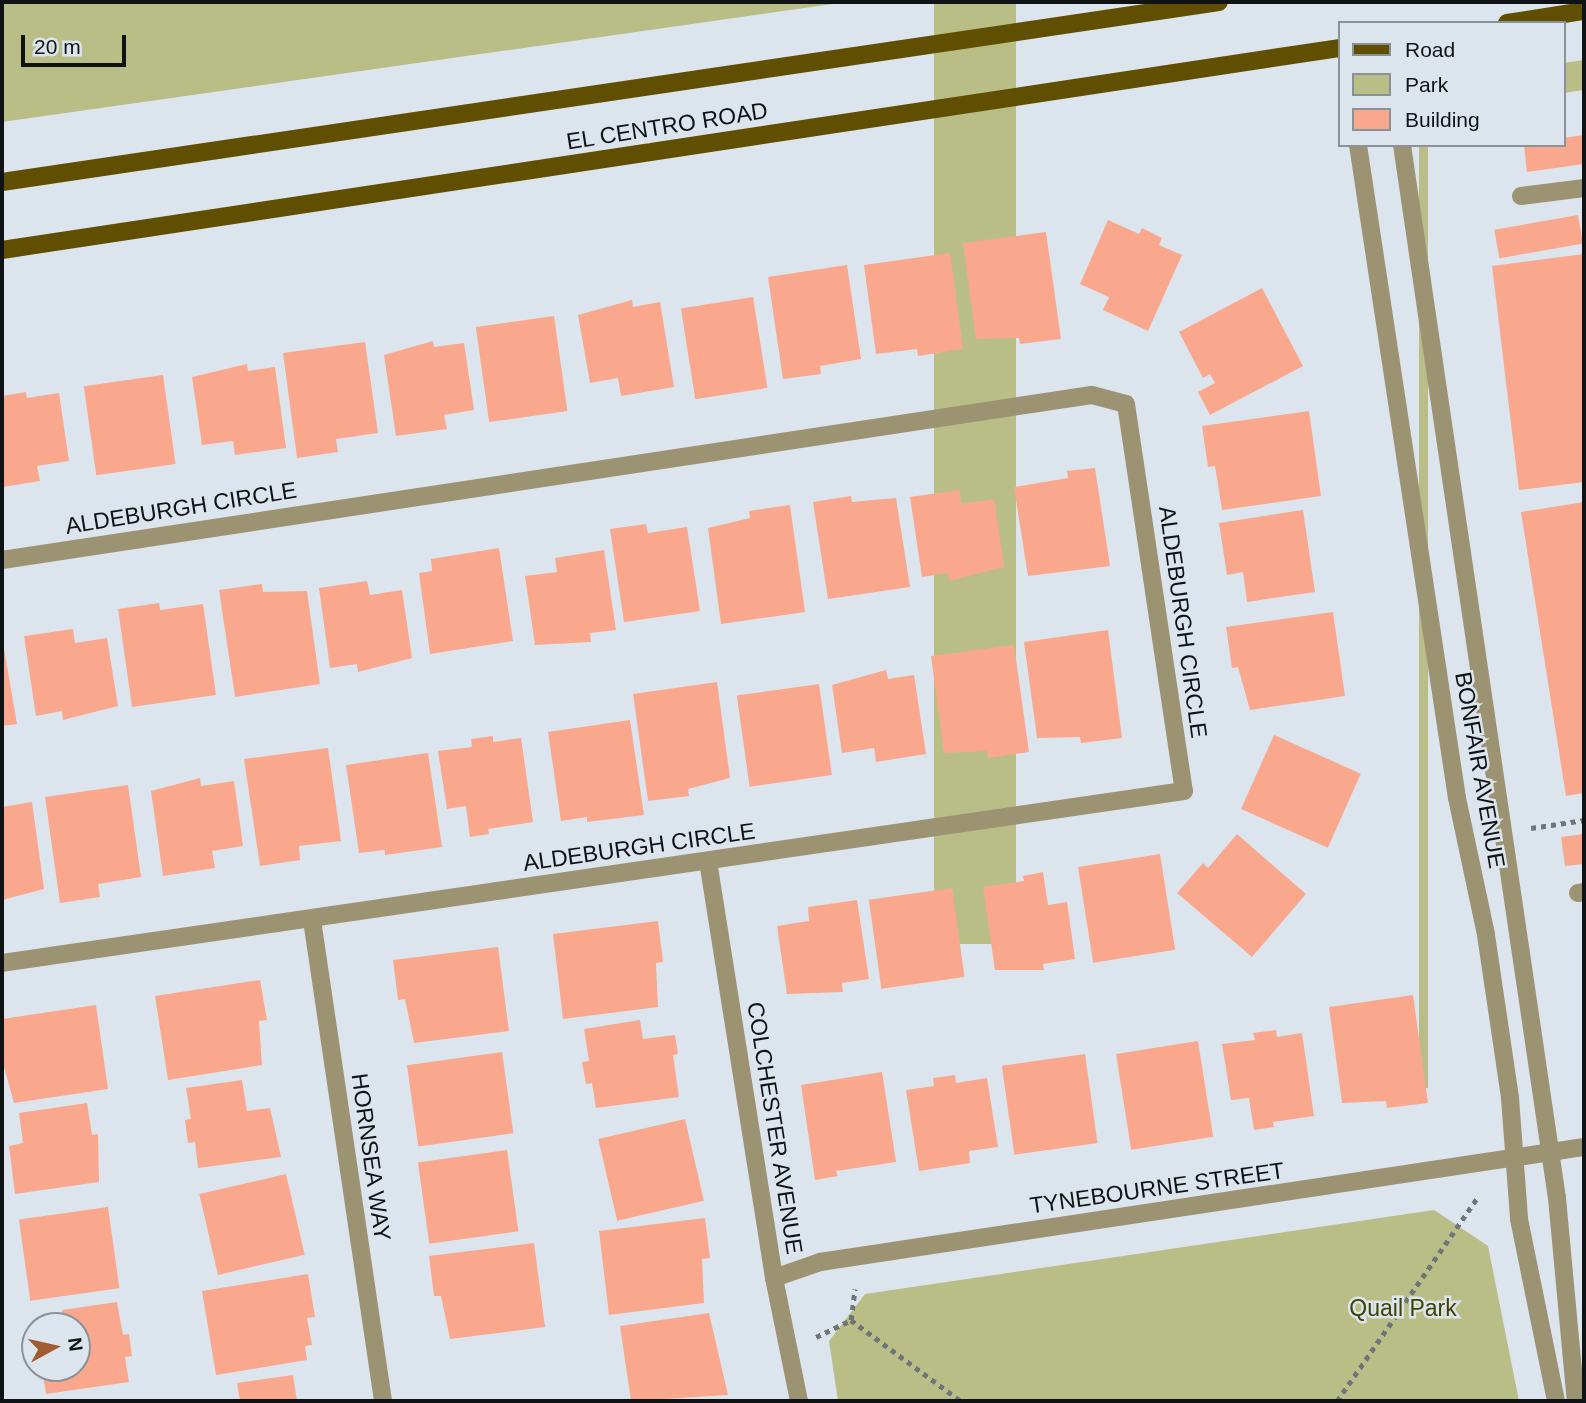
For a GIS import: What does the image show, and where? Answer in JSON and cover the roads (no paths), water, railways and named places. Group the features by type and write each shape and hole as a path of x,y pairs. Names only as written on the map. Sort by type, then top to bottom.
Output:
{"main road":[{"name":"EL CENTRO ROAD","path":"2,182 1219,2"},
{"path":"1520,21 1584,11"},
{"name":"EL CENTRO ROAD","path":"2,250 1338,48"}],"street":[{"name":"BONFAIR AVENUE","path":"1359,147 1457,798 1486,935 1515,1159 1519,1219 1556,1401"},
{"name":"BONFAIR AVENUE","path":"1402,147 1549,1152 1576,1401"},
{"path":"1521,196 1584,188"},
{"name":"ALDEBURGH CIRCLE","path":"2,559 1092,395 1126,404 1184,791 2,963"},
{"name":"COLCHESTER AVENUE","path":"708,861 774,1278 799,1401"},
{"name":"HORNSEA WAY","path":"312,920 383,1401"},
{"name":"TYNEBOURNE STREET","path":"774,1278 820,1262 1584,1147"}],"park label":[{"name":"Quail Park","path":"1403,1308"}]}
